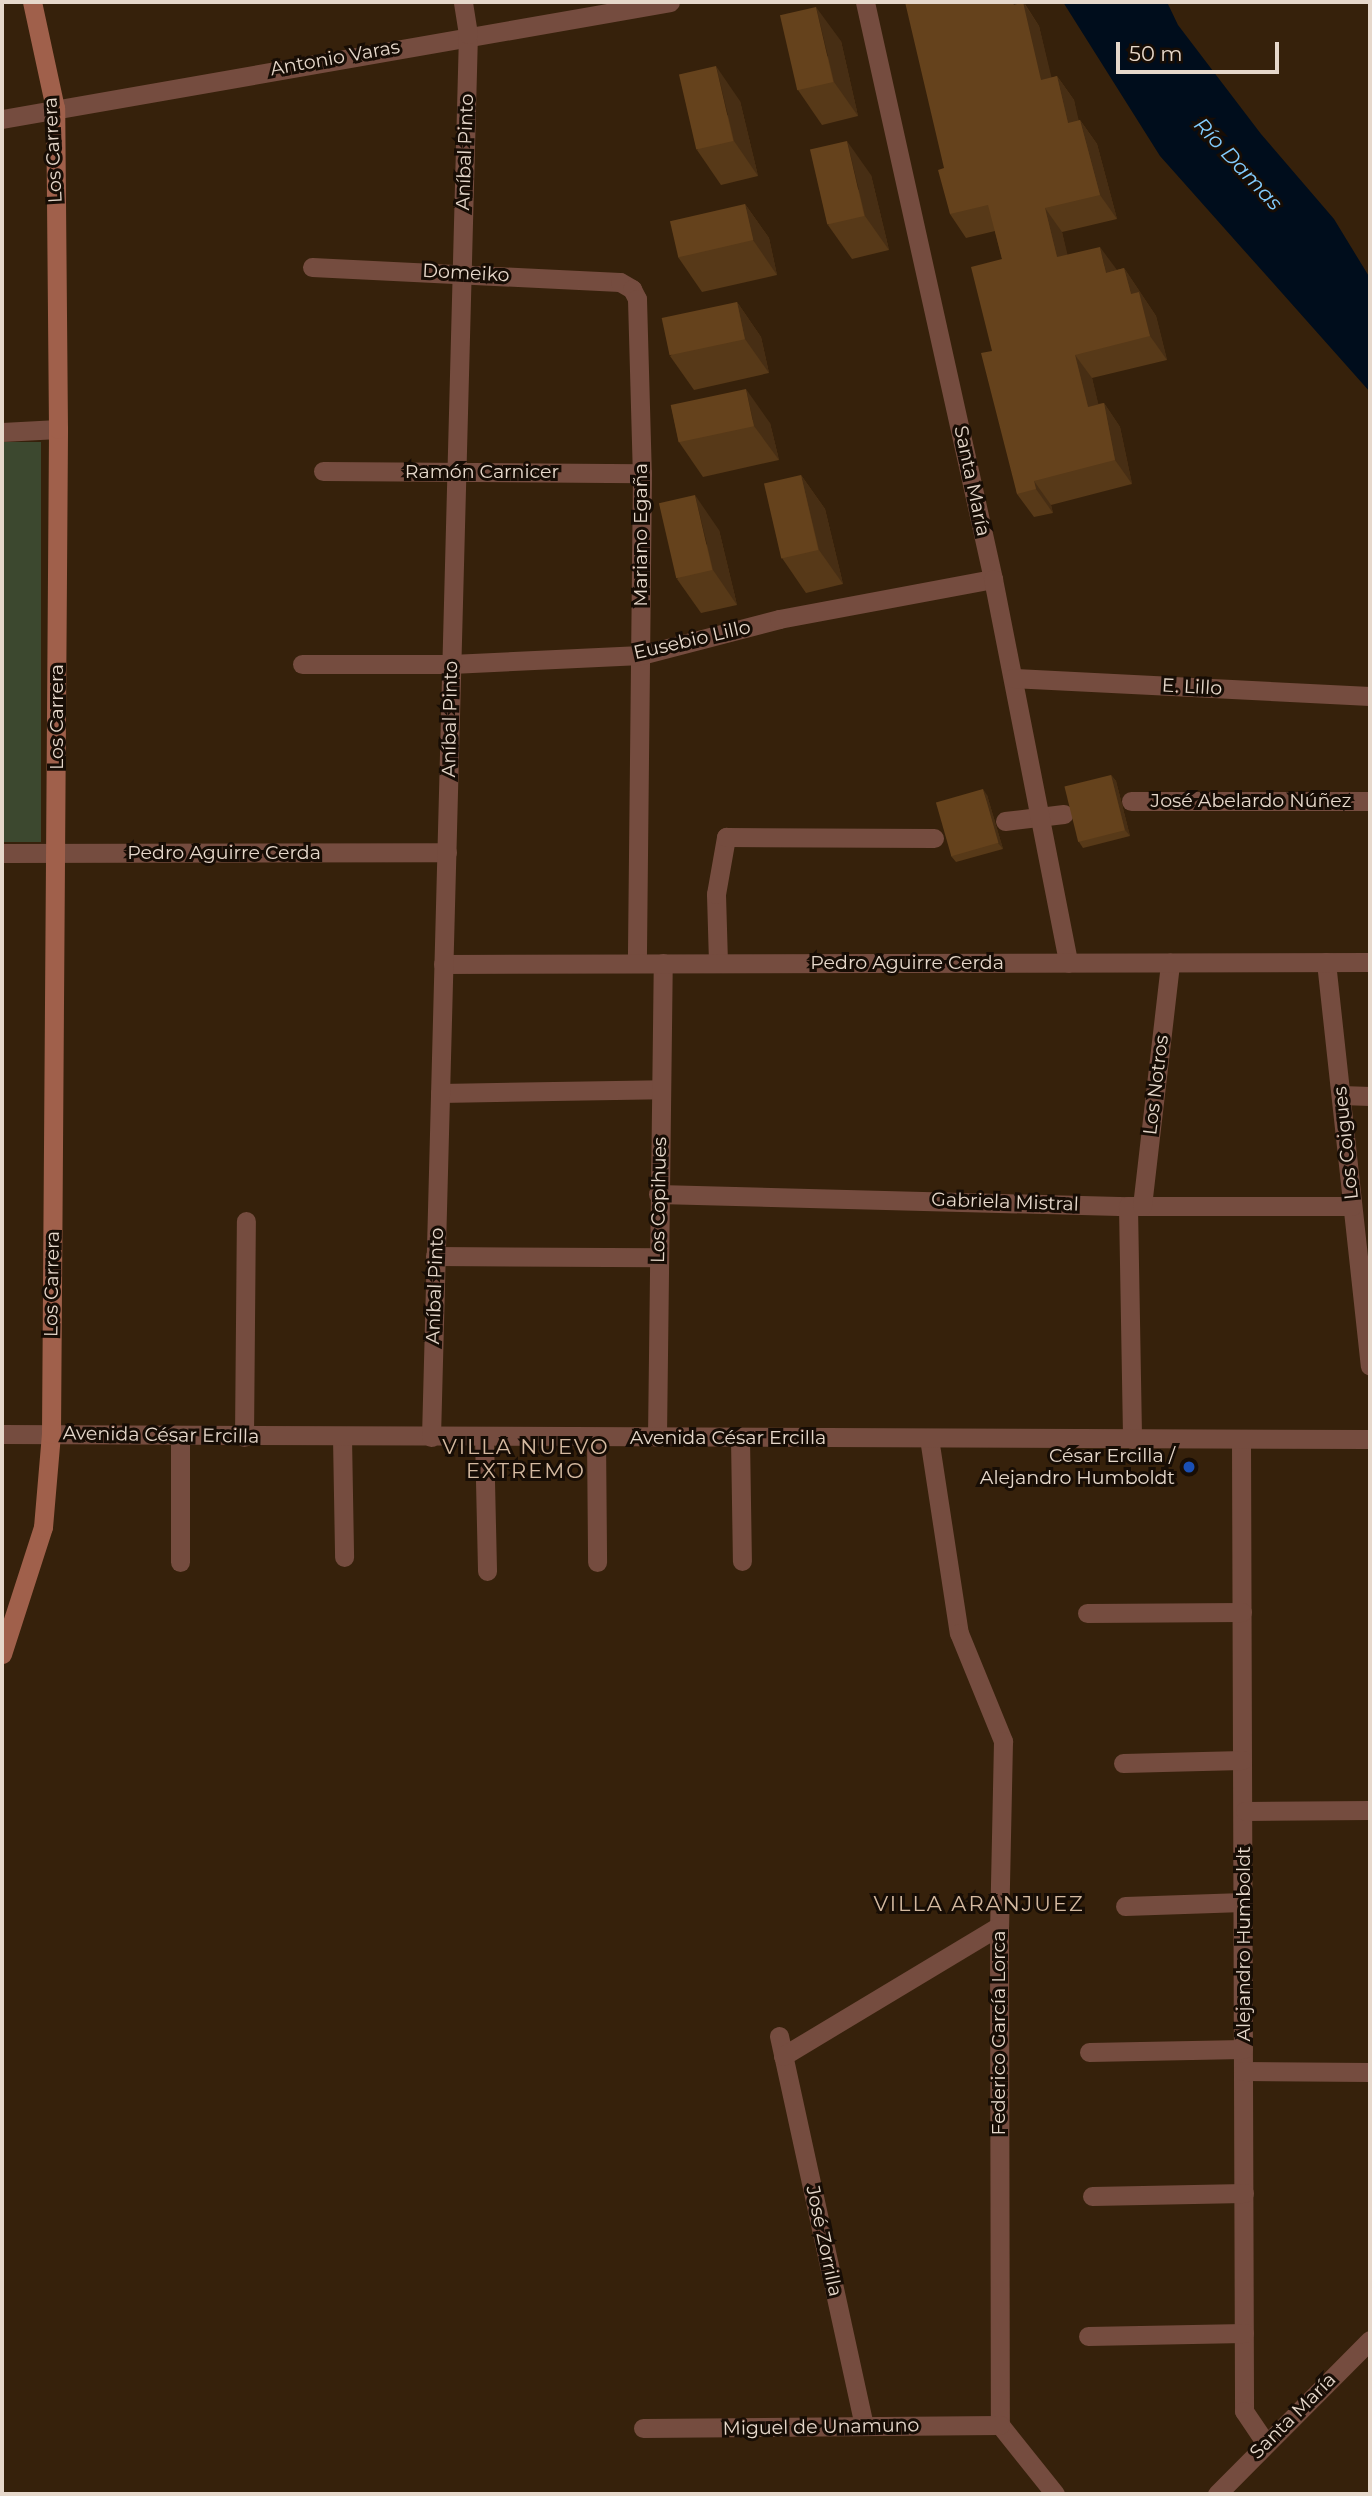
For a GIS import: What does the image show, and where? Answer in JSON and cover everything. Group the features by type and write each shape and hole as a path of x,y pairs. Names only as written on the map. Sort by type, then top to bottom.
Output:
{"main road":[{"name":"Los Carrera","path":"2,1654 43,1527 51,1434 57,853 58,429 55,108 32,2"}],"street":[{"name":"Aníbal Pinto","path":"431,1437 468,34 463,2"},
{"name":"Antonio Varas","path":"2,119 468,34 670,2"},
{"name":"Santa María","path":"865,2 993,579 1068,963"},
{"name":"Domeiko","path":"312,267 462,272 620,282"},
{"name":"Mariano Egaña","path":"620,282 632,289 637,299 642,473 637,963"},
{"path":"2,432 58,429"},
{"name":"Ramón Carnicer","path":"323,471 642,473"},
{"name":"Eusebio Lillo","path":"302,664 451,664 641,655 779,619 993,579"},
{"name":"E. Lillo","path":"1013,678 1370,696"},
{"name":"José Abelardo Núñez","path":"1131,801 1370,801"},
{"path":"1005,821 1064,814"},
{"path":"718,962 716,894 726,837 934,838"},
{"name":"Pedro Aguirre Cerda","path":"2,853 447,852"},
{"name":"Los Coigues","path":"1326,962 1352,1206 1364,1245 1370,1366"},
{"name":"Pedro Aguirre Cerda","path":"443,964 1370,962"},
{"name":"Los Copihues","path":"657,1437 657,1194 663,963"},
{"name":"Los Notros","path":"1132,1439 1135,1206 1170,963"},
{"path":"440,1093 661,1089"},
{"path":"1341,1095 1370,1096"},
{"name":"Gabriela Mistral","path":"657,1194 1135,1206 1352,1206"},
{"path":"244,1437 246,1221"},
{"path":"435,1256 658,1257"},
{"name":"Avenida César Ercilla","path":"2,1434 1241,1441 1370,1439"},
{"path":"180,1436 180,1562"},
{"path":"342,1437 344,1558"},
{"path":"484,1437 487,1571"},
{"path":"596,1437 597,1562"},
{"path":"740,1438 742,1561"},
{"name":"Federico García Lorca","path":"929,1438 959,1633 1003,1741 999,1926 1000,2425"},
{"name":"Alejandro Humboldt","path":"1241,1441 1242,1760 1245,1811 1244,2411 1265,2442"},
{"path":"1087,1613 1242,1612"},
{"path":"1123,1763 1242,1760"},
{"path":"1245,1811 1370,1810"},
{"path":"1125,1906 1243,1902"},
{"path":"783,2056 999,1926"},
{"name":"José Zorrilla","path":"779,2036 864,2426"},
{"path":"1089,2052 1243,2049"},
{"path":"1244,2071 1370,2073"},
{"path":"1092,2196 1244,2193"},
{"path":"1088,2336 1244,2333"},
{"name":"Santa María","path":"1217,2494 1265,2442 1370,2340"},
{"path":"1000,2425 1055,2494"},
{"name":"Miguel de Unamuno","path":"643,2428 1000,2425"}],"green space":[{"path":"2,442 41,442 41,842 2,842"}],"water":[{"name":"Río Damas","path":"1063,2 1167,2 1178,25 1261,134 1334,219 1370,278 1370,392 1160,156"}],"building":[{"path":"905,2 1013,2 1014,5 1023,2 1041,80 1057,76 1068,123 1080,120 1100,195 1045,208 1057,257 1100,247 1106,273 1124,268 1131,294 1139,292 1150,336 1075,355 1088,407 1104,403 1115,460 1034,481 1036,489 1017,494 981,353 992,351 971,267 1002,259 988,205 950,214 938,170 944,168"},
{"path":"816,7 833,82 797,90 780,15"},
{"path":"716,66 733,141 696,150 679,75"},
{"path":"847,141 864,216 827,225 810,150"},
{"path":"745,204 753,240 678,257 670,221"},
{"path":"737,302 745,339 670,355 662,318"},
{"path":"746,389 754,426 679,442 671,405"},
{"path":"801,475 818,550 781,559 764,484"},
{"path":"695,495 712,570 676,578 659,503"},
{"path":"1111,775 1125,830 1078,842 1064,787"},
{"path":"983,789 998,843 951,856 936,803"}],"place":[{"name":"César Ercilla / Alejandro Humboldt","path":"1189,1467"}],"district":[{"name":"VILLA NUEVO EXTREMO","path":"526,1459"},
{"name":"VILLA ARANJUEZ","path":"979,1904"}]}
